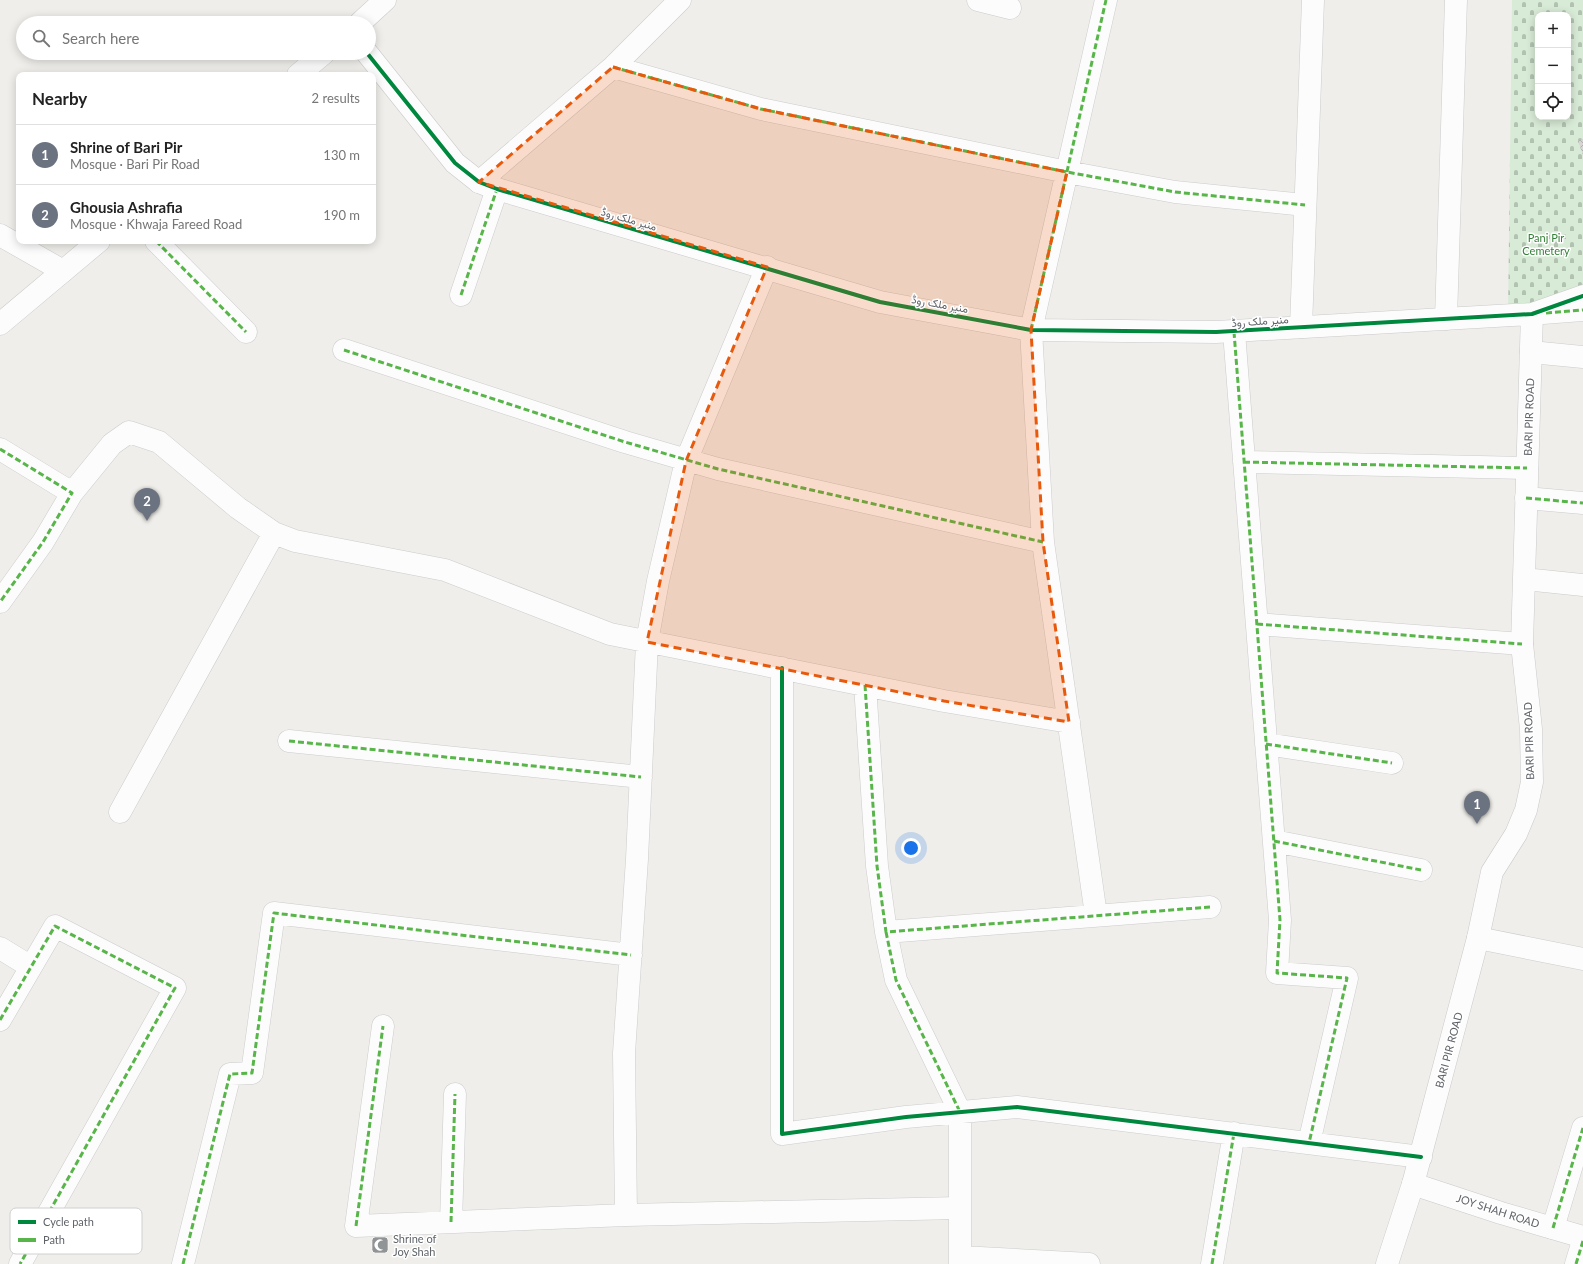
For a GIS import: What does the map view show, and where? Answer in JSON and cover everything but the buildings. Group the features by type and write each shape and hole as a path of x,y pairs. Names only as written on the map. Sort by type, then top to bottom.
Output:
{"street":[{"path":"368,16 385,0"},
{"path":"461,295 488,185 612,68 680,0"},
{"path":"978,0 1010,8"},
{"path":"1096,915 1043,542 1031,330 1106,0"},
{"path":"1301,327 1313,0"},
{"path":"1446,319 1456,0"},
{"path":"302,72 316,60"},
{"name":"منیر ملک روڈ","path":"373,60 455,163 488,185 880,302 1031,330 1234,332 1532,314 1583,296"},
{"path":"612,68 761,109 1067,172 1175,192 1305,205"},
{"path":"0,235 63,271"},
{"path":"0,324 95,244"},
{"path":"159,244 246,332"},
{"path":"626,1215 624,1053 642,776 647,642 658,581 686,461 767,268"},
{"path":"1532,314 1583,310"},
{"name":"BARI PIR ROAD","path":"1387,1264 1421,1157 1478,938 1492,872 1516,834 1526,810 1532,782 1531,729 1522,644 1532,314"},
{"path":"1234,332 1280,920 1277,973 1347,978 1309,1142"},
{"path":"344,350 625,442 718,470 1043,542"},
{"path":"1531,352 1583,357"},
{"path":"0,602 43,542 72,493 112,444 129,432 159,442 238,508 274,533 295,541 445,570 610,634 944,701 1069,722"},
{"path":"0,449 72,493"},
{"path":"1244,462 1527,468"},
{"path":"1526,498 1583,503"},
{"path":"120,812 274,533"},
{"path":"1524,579 1583,585"},
{"path":"1257,624 1522,644"},
{"path":"782,668 782,1134 906,1117 1017,1107 1421,1157"},
{"path":"865,685 877,866 886,932 896,980 960,1112 960,1261 1089,1264"},
{"path":"288,742 642,776"},
{"path":"1266,744 1392,763"},
{"path":"1274,841 1421,870"},
{"path":"886,932 1210,907"},
{"path":"183,1264 230,1074 252,1074 274,913 631,954"},
{"path":"0,1020 55,926 175,988 51,1208"},
{"path":"1478,938 1583,959"},
{"path":"0,948 31,967"},
{"path":"383,1026 356,1226 626,1215 960,1208"},
{"path":"451,1222 455,1094"},
{"path":"1553,1228 1583,1128"},
{"path":"1212,1264 1234,1133"},
{"name":"JOY SHAH ROAD","path":"1413,1184 1583,1237"},
{"path":"1576,1264 1583,1241"},
{"path":"20,1264 26,1254"}],"highlighted area":[{"path":"613,67 761,109 1067,172 1031,330 1043,542 1069,722 944,701 647,642 686,461 767,267 479,182"}],"green space":[{"name":"Panj Pir Cemetery","path":"1512,0 1583,0 1583,296 1508,315"}],"marked path":[{"path":"1031,330 1106,0"},
{"path":"613,67 761,109 1067,172 1175,192 1305,205"},
{"path":"461,295 497,189"},
{"path":"159,244 246,332"},
{"path":"1546,313 1583,310"},
{"path":"1234,332 1280,920 1277,973 1347,978 1309,1143"},
{"path":"344,350 625,442 718,469 1043,542"},
{"path":"0,449 72,493 43,542 0,602"},
{"path":"1244,462 1527,468"},
{"path":"1526,498 1583,503"},
{"path":"1257,624 1522,644"},
{"path":"865,685 877,866 886,932 1210,907"},
{"path":"289,741 641,777"},
{"path":"1266,744 1392,763"},
{"path":"1274,841 1421,870"},
{"path":"183,1264 230,1074 252,1073 274,913 631,955"},
{"path":"0,1020 55,926 175,988 51,1208"},
{"path":"886,932 896,980 960,1112"},
{"path":"356,1226 383,1026"},
{"path":"451,1222 455,1094"},
{"path":"1553,1228 1583,1128"},
{"path":"1212,1264 1234,1133"},
{"path":"1576,1264 1583,1241"},
{"path":"20,1264 26,1254"}],"cycle path":[{"path":"373,60 455,163 479,182 497,189 880,302 1031,330 1216,332 1532,314 1583,296"},
{"path":"782,668 782,1134 906,1117 1017,1107 1421,1157"}],"place":[{"name":"Ghousia Ashrafia","path":"147,521"},
{"name":"Shrine of Bari Pir","path":"1477,824"},
{"name":"Shrine of Joy Shah","path":"380,1245"}]}
